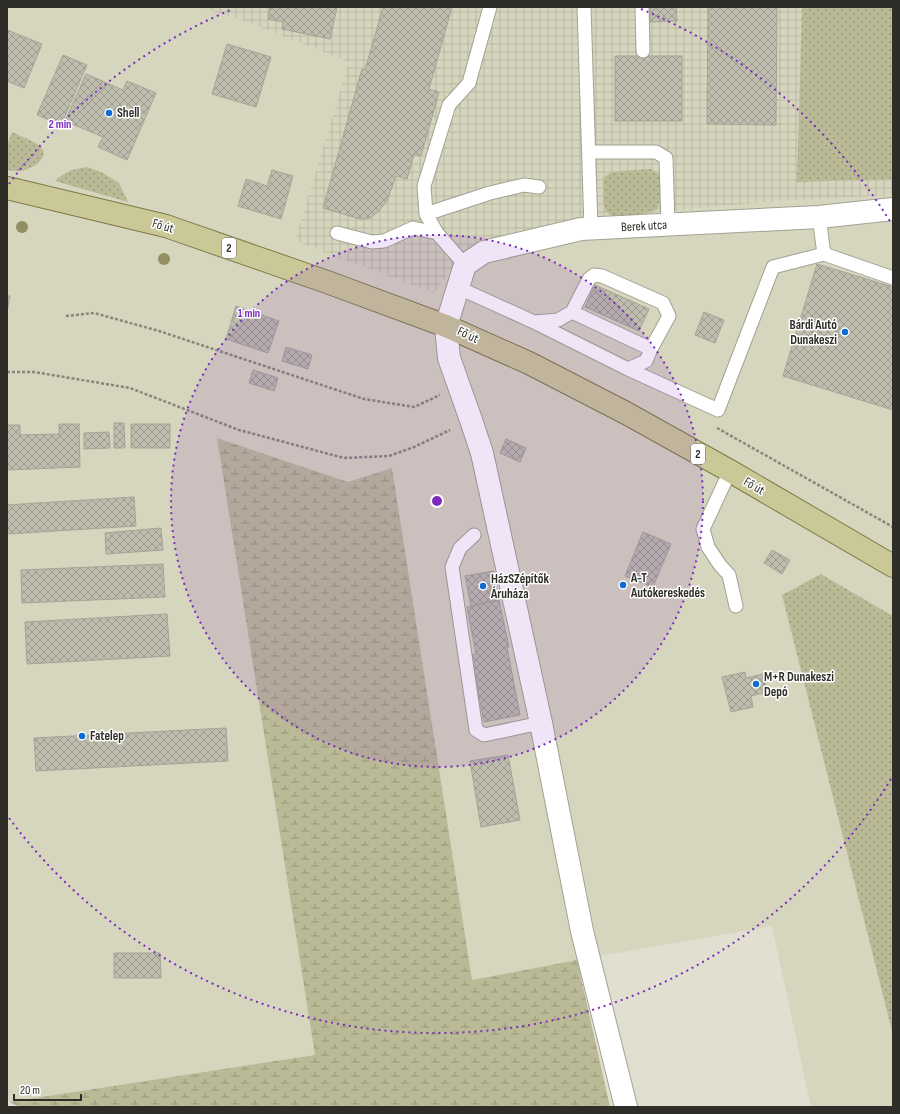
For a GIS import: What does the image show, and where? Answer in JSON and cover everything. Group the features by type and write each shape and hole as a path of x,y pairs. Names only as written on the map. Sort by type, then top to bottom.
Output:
{"main road":[{"name":"Fő út","path":"7,188 166,226 327,282 446,326 529,363 626,414 893,566"}],"street":[{"name":"Berek utca","path":"465,265 484,252 581,229 819,217 893,208"},
{"path":"465,265 446,326 449,358 482,453 541,723 582,931 626,1107"}],"lane":[{"path":"465,265 437,233 426,214 424,186 449,105 468,83 490,7"},
{"path":"584,7 591,229"},
{"path":"642,7 643,51"},
{"path":"589,152 656,152 666,158 668,225"},
{"path":"426,214 490,193 524,185 539,186"},
{"path":"819,217 824,254"},
{"path":"337,233 372,242 384,241 413,228 437,233"},
{"path":"458,288 534,322 628,369 718,410 773,267 824,254 893,278"},
{"path":"534,322 558,320 572,312 589,279 594,275 602,276 663,303 669,316 646,361 628,369"},
{"path":"572,312 651,349"},
{"path":"730,472 703,529 708,548 729,575 736,606"},
{"path":"474,535 460,548 452,567 476,730 484,735 541,723"}],"path":[{"path":"66,316 94,313 152,329 364,399 414,407 458,387"},
{"path":"7,372 34,372 130,388 239,430 344,458 389,456 414,447 471,420"}],"shaded area":[{"path":"7,7 197,7 242,20 349,62 295,241 434,293 466,249 574,220 766,202 893,195 893,616 822,574 783,596 893,1035 893,1107 811,1107 772,926 472,980 392,468 348,482 217,438 315,1055 9,1102 7,1089"},
{"path":"197,7 893,7 893,195 766,202 574,220 466,249 434,293 295,241 349,62 242,20"}],"green space":[{"path":"802,7 893,7 893,179 797,182"},
{"path":"12,132 38,145 43,151 41,160 29,169 20,171 7,170 7,145"},
{"path":"87,167 101,172 119,183 128,202 55,181 70,171"},
{"path":"651,169 659,174 662,183 658,209 648,213 615,218 606,212 603,203 603,178 610,173 620,171"},
{"path":"217,438 348,482 392,468 472,980 577,960 610,1107 20,1107 9,1102 315,1055"},
{"path":"821,574 893,616 893,1035 782,595"}],"building":[{"path":"270,7 337,7 330,39 282,29 283,22 268,19"},
{"path":"383,7 452,7 429,89 439,92 421,156 414,154 407,179 396,176 387,201 378,212 370,218 360,219 323,208 362,69 365,70"},
{"path":"650,7 676,7 677,21 650,22"},
{"path":"708,7 777,7 776,125 707,124"},
{"path":"7,30 42,44 24,88 7,81"},
{"path":"227,44 271,57 256,107 212,94"},
{"path":"63,55 87,65 61,125 37,115"},
{"path":"615,56 682,56 682,121 615,121"},
{"path":"86,74 123,90 127,81 156,93 127,160 98,147 103,137 65,121"},
{"path":"272,170 293,176 281,219 238,206 246,179 267,186"},
{"name":"Bárdi Autó Dunakeszi","path":"817,264 893,287 893,410 783,376"},
{"path":"595,285 649,309 639,331 585,307"},
{"path":"7,296 10,296 7,312"},
{"path":"236,306 279,321 268,353 226,339"},
{"path":"704,312 724,320 715,343 695,335"},
{"path":"286,347 312,355 308,369 282,361"},
{"path":"253,370 278,378 274,391 249,383"},
{"path":"114,423 124,423 125,448 114,448"},
{"path":"59,424 79,424 80,467 7,470 7,425 20,425 20,435 59,434"},
{"path":"131,424 170,424 170,448 131,448"},
{"path":"109,432 110,448 84,449 84,433"},
{"path":"506,439 526,448 520,462 500,453"},
{"path":"134,497 136,526 7,534 7,505"},
{"path":"161,528 163,550 106,554 105,533"},
{"path":"643,532 671,544 653,587 625,576"},
{"path":"772,550 790,560 782,574 764,563"},
{"path":"163,564 165,597 22,603 21,570"},
{"path":"493,571 499,600 471,606 465,576"},
{"path":"499,600 509,647 507,647 520,715 484,722 471,655 476,654 467,607"},
{"path":"167,614 170,656 27,664 25,622"},
{"path":"745,672 746,678 763,674 767,692 751,696 753,707 731,712 722,677"},
{"path":"226,728 228,761 36,771 34,738"},
{"path":"508,755 520,820 481,827 470,761"},
{"path":"114,953 160,953 161,978 114,978"}],"place":[{"name":"Shell","path":"109,113"},
{"name":"Bárdi Autó Dunakeszi","path":"845,332"},
{"name":"A-T Autókereskedés","path":"623,585"},
{"name":"HázSZépítők Áruháza","path":"483,586"},
{"name":"M+R Dunakeszi Depó","path":"756,684"},
{"name":"Fatelep","path":"82,736"}]}
